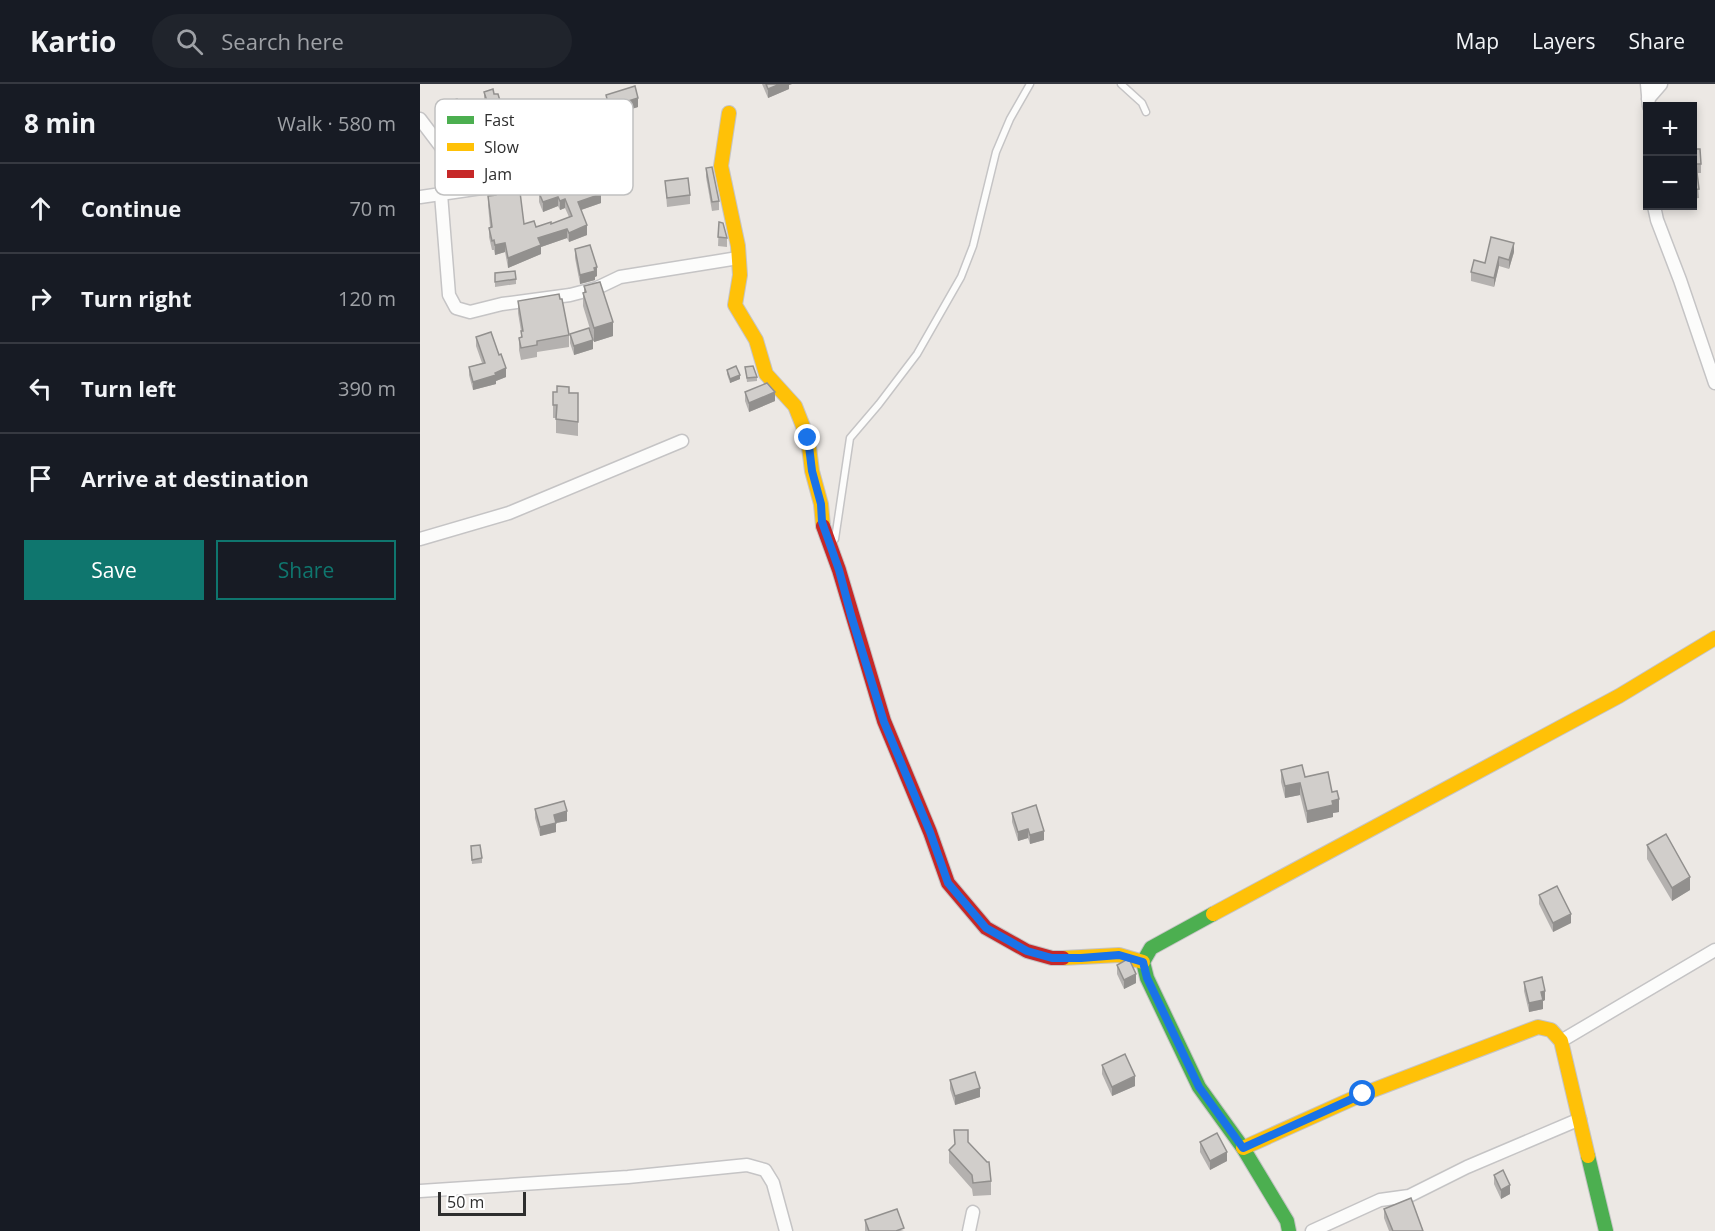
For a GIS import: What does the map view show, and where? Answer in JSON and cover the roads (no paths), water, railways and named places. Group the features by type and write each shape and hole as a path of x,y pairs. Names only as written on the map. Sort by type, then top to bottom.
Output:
{"street":[{"path":"1647,84 1649,102"},
{"path":"1650,102 1661,84"},
{"path":"729,114 721,166 738,246 740,275 735,305 756,340 766,374 795,406 808,438 812,471 821,504 822,522 839,570 884,722 930,832 948,883 986,928 1027,951 1052,958 1119,955 1143,962"},
{"path":"420,119 435,139"},
{"path":"420,197 435,195"},
{"path":"441,195 449,295 456,308 470,312 501,304 570,296 597,288 620,277 738,258"},
{"path":"1655,210 1715,383"},
{"path":"420,539 509,513 682,441"},
{"path":"1289,1231 1287,1221 1243,1148 1199,1087 1147,978 1143,962 1151,948 1619,696 1715,638"},
{"path":"1561,1041 1715,950"},
{"path":"1243,1148 1363,1094 1538,1027 1551,1030 1561,1041 1606,1231"},
{"path":"1312,1231 1380,1200 1409,1196 1467,1167 1580,1119"},
{"path":"420,1191 628,1177 747,1165 765,1170 773,1183 786,1231"},
{"path":"969,1231 973,1212"}],"lane":[{"path":"839,570 835,535 850,438 917,354 961,277 973,246 996,152 1010,119 1030,84"},
{"path":"1121,84 1142,103 1146,112"}]}
